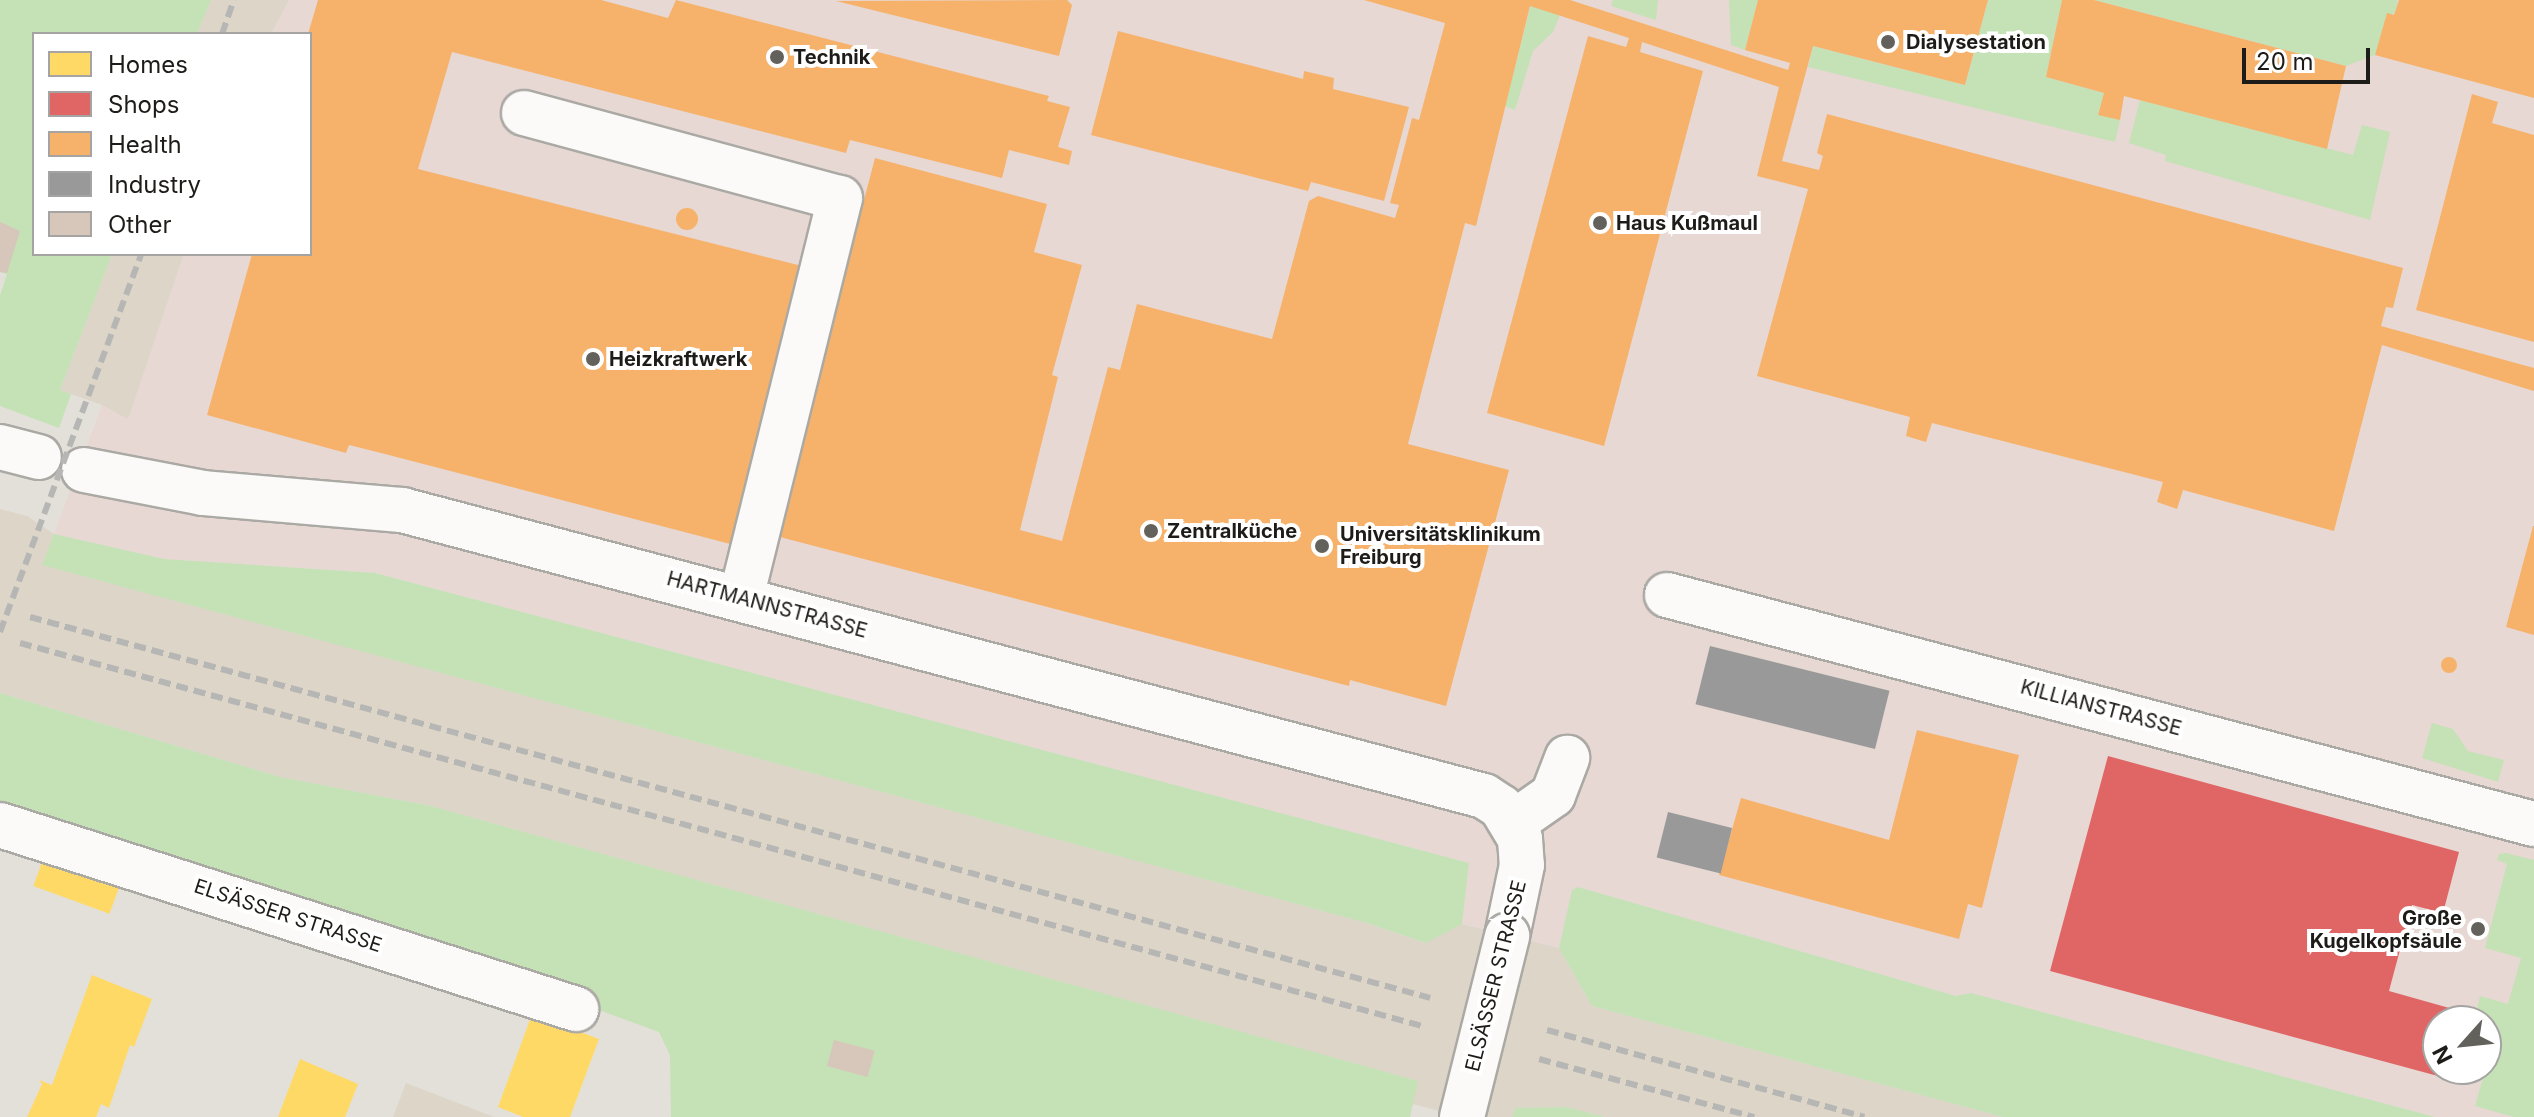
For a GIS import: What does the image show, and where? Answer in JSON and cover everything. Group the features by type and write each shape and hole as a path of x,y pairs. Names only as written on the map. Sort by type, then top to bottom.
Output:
{"street":[{"path":"524,113 840,198 741,598"},
{"name":"HARTMANNSTRASSE","path":"84,470 203,493 348,502 402,510 1442,783 1484,796 1501,807 1513,823"},
{"name":"KILLIANSTRASSE","path":"1667,595 2534,824"},
{"path":"1513,823 1553,795 1567,758"},
{"name":"ELSÄSSER STRASSE","path":"1462,1117 1522,865 1520,839 1513,823"},
{"name":"ELSÄSSER STRASSE","path":"0,825 576,1009"}],"shaded area":[{"path":"211,0 289,0 272,32 198,32"},
{"name":"Universitätsklinikum Freiburg","path":"289,0 2534,0 2534,1117 2435,1117 1971,993 1956,996 1578,887 1572,891 1559,948 1462,924 1469,863 375,573 164,559 54,534 102,405 128,419 183,256 312,256 312,32 272,32"},
{"path":"111,256 183,256 128,420 102,405 60,390"},
{"path":"0,509 27,516 54,534 43,565 1367,923 1425,943 1462,924 1559,948 1592,1006 2003,1117 1605,1117 1566,1107 1515,1108 1512,1117 1462,1117 1413,1104 1417,1081 431,806 280,777 0,693"},
{"path":"406,1083 494,1117 393,1117"}],"green space":[{"path":"0,0 211,0 198,32 32,32 32,256 111,256 60,390 71,394 59,428 0,406 0,296 7,274 0,272"},
{"path":"1532,0 1566,0 1553,32 1533,51 1515,110 1505,106"},
{"path":"1613,0 1658,0 1656,20 1611,6"},
{"path":"1729,0 1758,0 1745,50 1731,45"},
{"path":"1988,0 2062,0 2046,77 2104,93 2098,114 2120,120 2115,142 1808,67 1813,46 1965,85"},
{"path":"2094,0 2398,1 2394,15 2387,14 2375,55 2346,66"},
{"path":"2140,100 2353,155 2362,125 2390,132 2370,220 2165,161 2166,155 2129,143"},
{"path":"54,534 164,559 375,573 1469,863 1462,924 1426,943 1367,923 42,565"},
{"path":"0,693 280,777 431,806 1418,1081 1410,1117 671,1117 670,1055 659,1032 484,968 0,808"},
{"path":"2432,723 2453,729 2468,751 2504,760 2498,782 2422,758"},
{"path":"2499,854 2534,860 2534,1117 2514,1117 2475,1106 2481,1085 2502,1085 2502,1005 2478,1005 2480,996 2508,1004 2521,958 2485,948 2507,864 2497,860"},
{"path":"1578,887 1956,996 1971,993 2435,1117 2003,1117 1592,1006 1559,948 1572,890"},
{"path":"1566,1107 1605,1117 1512,1117 1515,1108"}],"building: Homes":[{"path":"45,854 121,882 109,914 33,886"},
{"path":"92,975 152,999 134,1047 130,1045 109,1108 101,1104 96,1117 27,1117 42,1084 39,1080 52,1085"},
{"path":"532,1014 599,1039 570,1117 523,1117 498,1107"},
{"path":"300,1059 358,1084 345,1117 278,1117"}],"building: Shops":[{"path":"2108,756 2459,852 2443,913 2412,905 2389,991 2439,1005 2422,1005 2422,1072 2050,971"}],"building: Health":[{"path":"318,0 601,0 668,18 676,0 1049,96 1047,101 1070,107 1058,147 1072,151 1069,165 1009,150 1002,178 850,140 846,153 452,52 418,169 802,266 738,546 349,445 346,453 207,415 251,256 312,256 312,32 309,32"},
{"path":"1067,0 1072,5 1059,56 836,1"},
{"path":"1364,0 1570,0 1788,70 1790,63 1745,50 1758,0 1988,0 1965,85 1813,46 1782,161 1819,170 1823,156 1817,153 1827,114 2403,268 2393,308 2386,307 2381,326 2534,368 2534,391 2382,345 2334,531 2183,490 2177,509 2157,502 2163,482 1932,423 1926,442 1906,436 1910,417 1757,376 1808,189 1757,176 1779,87 1642,42 1640,52 1703,71 1604,446 1487,413 1588,36 1626,47 1629,38 1530,6 1476,226 1465,223 1408,444 1509,470 1446,706 1350,680 1349,686 776,536 875,158 1047,204 1034,252 1082,265 1052,375 1058,377 1020,530 1062,541 1108,367 1120,370 1137,304 1272,339 1309,201 1318,196 1395,218 1399,205 1390,203 1412,118 1419,120 1445,23"},
{"path":"2062,0 2094,0 2346,66 2327,149 2124,96 2120,120 2098,115 2104,93 2046,77"},
{"path":"2399,0 2534,0 2534,98 2375,55 2387,13 2394,15"},
{"path":"1118,31 1303,79 1304,71 1334,78 1333,89 1409,107 1384,201 1311,182 1308,191 1091,135"},
{"path":"2472,94 2498,102 2492,123 2534,135 2534,342 2416,310"},
{"path":"687,208 695,211 698,219 695,227 687,230 679,227 676,219 679,211"},
{"path":"2534,526 2534,635 2506,627"},
{"path":"2446,657 2452,657 2457,665 2455,671 2446,673 2441,668 2441,662"},
{"path":"1917,730 2019,755 1982,908 1968,904 1959,939 1719,875 1741,798 1889,840"}],"building: Industry":[{"path":"1710,646 1890,691 1875,749 1695,704"},
{"path":"1668,812 1732,828 1721,874 1657,858"}],"building: Other":[{"path":"0,222 20,231 7,273 0,272"},
{"path":"834,1040 875,1051 868,1077 827,1066"}],"railway":[{"path":"223,32 234,0"},
{"path":"0,632 140,256"},
{"path":"30,617 1430,998"},
{"path":"20,643 1422,1026"},
{"path":"1547,1030 1864,1117"},
{"path":"1539,1059 1754,1117"}],"place":[{"name":"Dialysestation","path":"1888,42"},
{"name":"Technik","path":"777,57"},
{"name":"Haus Kußmaul","path":"1600,223"},
{"name":"Heizkraftwerk","path":"593,359"},
{"name":"Zentralküche","path":"1151,531"},
{"name":"Universitätsklinikum Freiburg","path":"1322,546"},
{"name":"Große Kugelkopfsäule","path":"2478,929"}]}
